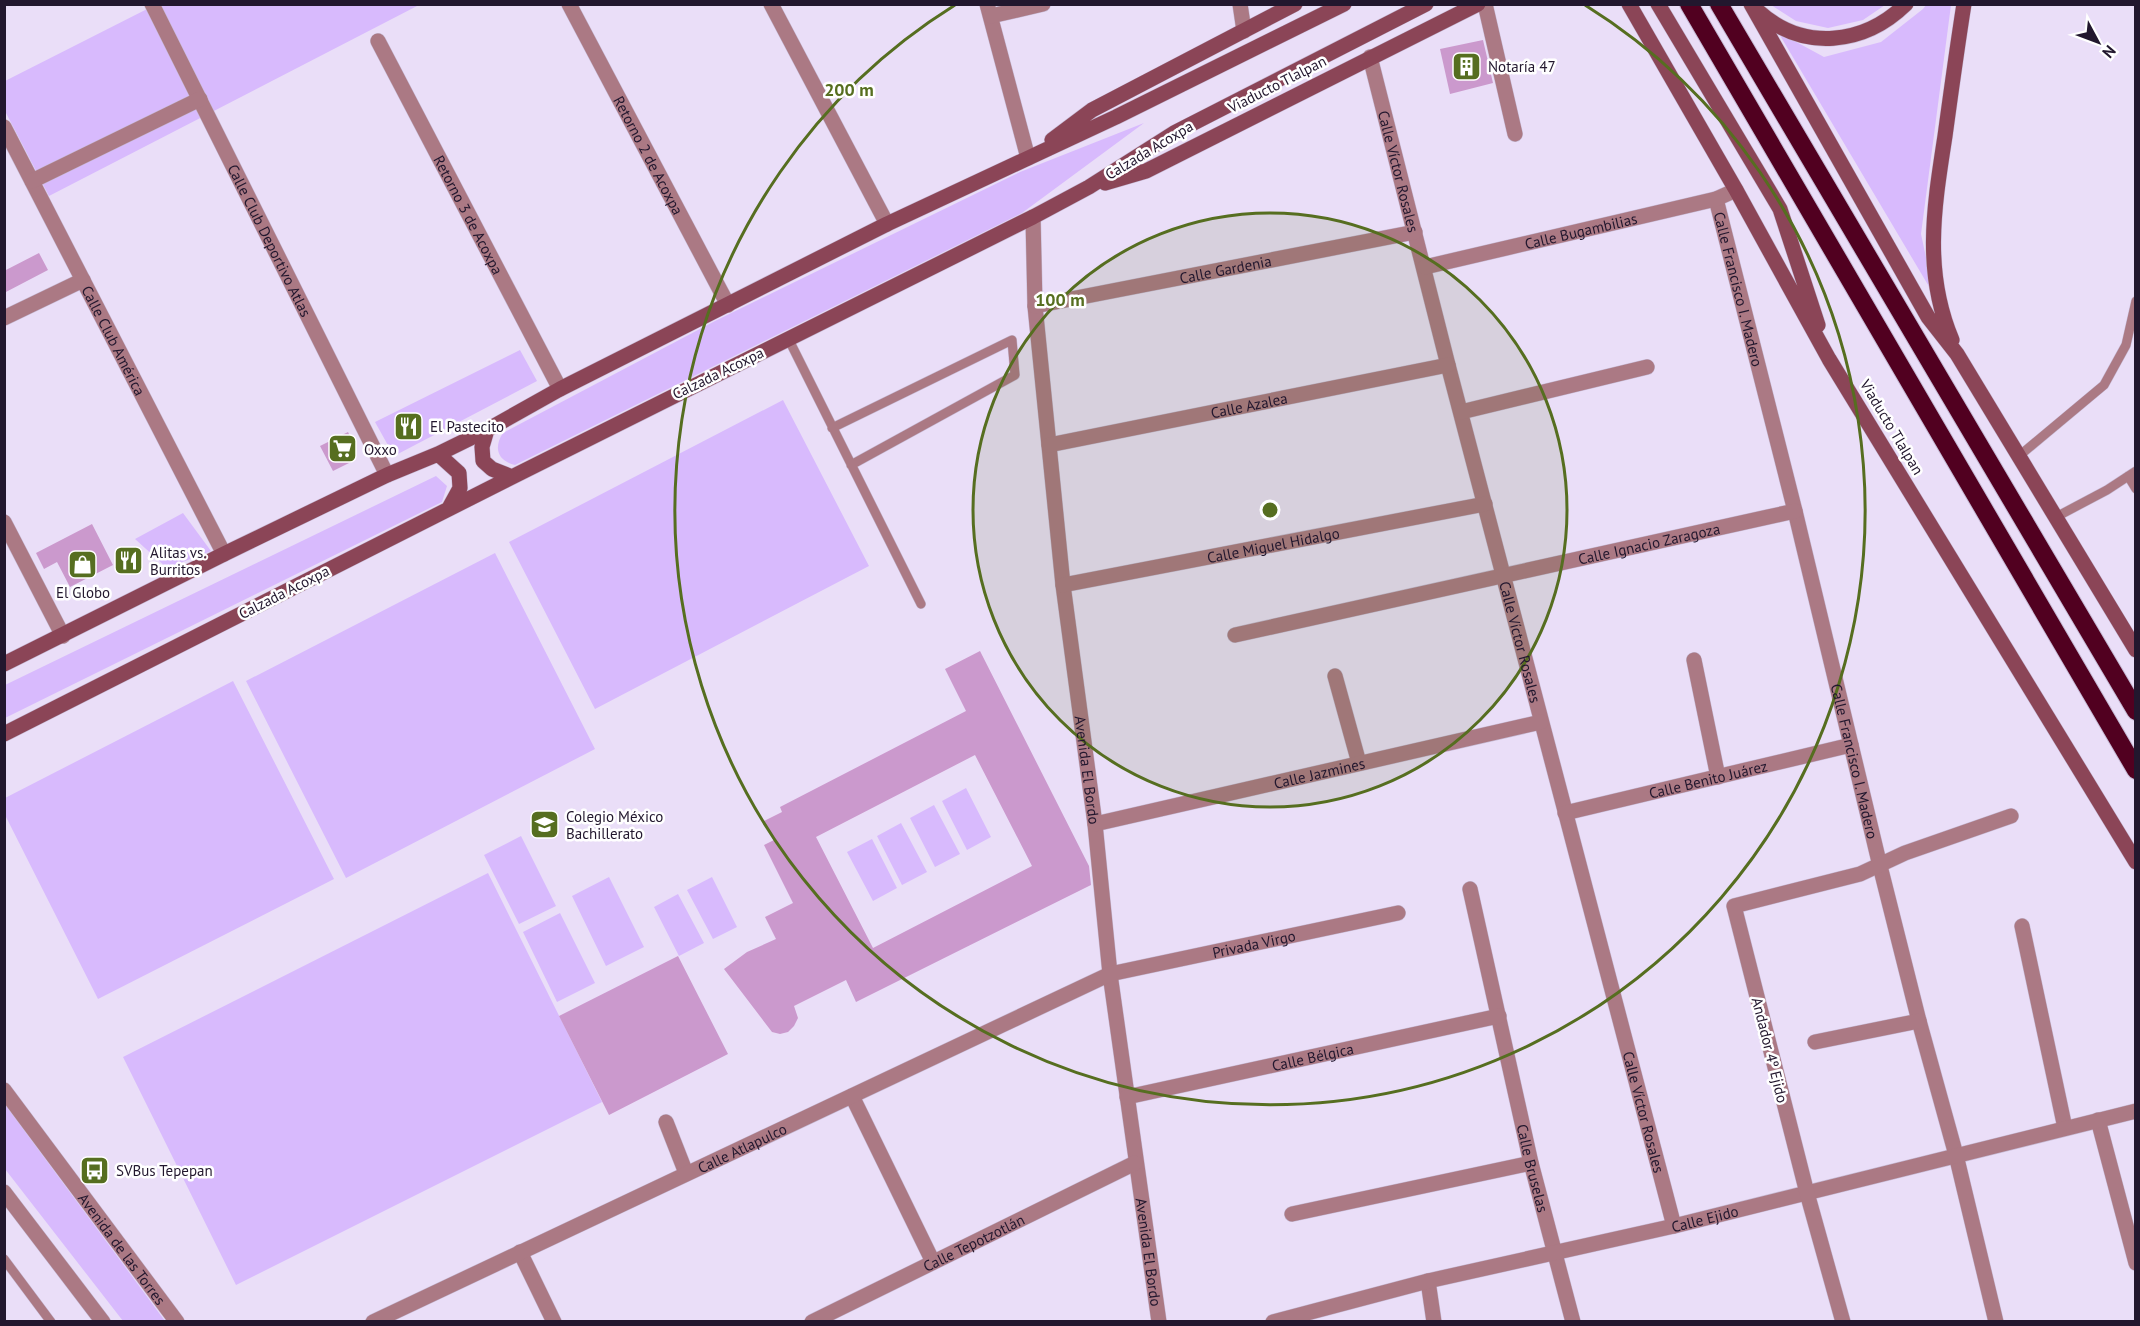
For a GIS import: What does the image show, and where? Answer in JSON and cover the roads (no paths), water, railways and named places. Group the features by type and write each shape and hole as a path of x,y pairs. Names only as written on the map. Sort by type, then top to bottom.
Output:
{"highway":[{"path":"1689,4 2136,770"},
{"path":"1719,4 2136,711"}],"main road":[{"path":"1028,158 1092,110 1295,4"},
{"path":"4,664 387,475 487,430 560,389 887,224 1116,117 1344,4"},
{"name":"Calzada Acoxpa","path":"4,734 449,508 1033,217 1089,187 1174,133 1426,4"},
{"name":"Viaducto Tlalpan","path":"1089,187 1146,171 1478,4"},
{"name":"Viaducto Tlalpan","path":"1629,4 1736,190 1829,359 2136,862"},
{"path":"1658,4 1780,209 1829,359"},
{"path":"1752,4 1771,22 1784,29 1812,38 1827,39 1856,35 1872,29 1887,21 1906,4"},
{"path":"1752,4 1928,317 1957,354 2135,647"},
{"path":"1957,354 1937,291 1932,243 1934,208 1964,4"},
{"path":"487,430 482,447 483,461 492,470 512,477"},
{"path":"438,454 459,473 460,488 449,508"}],"street":[{"name":"Calle Club Deportivo Atlas","path":"152,4 387,475"},
{"name":"Retorno 2 de Acoxpa","path":"569,4 728,305"},
{"path":"771,4 887,224"},
{"path":"1028,158 989,10 1043,4"},
{"path":"1240,4 1244,31"},
{"path":"1485,4 1515,134"},
{"name":"Retorno 3 de Acoxpa","path":"378,41 560,389"},
{"name":"Calle Víctor Rosales","path":"1370,57 1448,365 1674,1226"},
{"path":"32,181 200,99"},
{"name":"Calle Club América","path":"4,127 224,554"},
{"name":"Calle Bugambilias","path":"1425,267 1716,200 1736,190"},
{"name":"Calle Francisco I. Madero","path":"1716,200 1795,510 1880,866 1956,1155 1996,1322"},
{"name":"Avenida El Bordo","path":"1033,217 1035,306 1063,585 1095,824 1110,974 1159,1322"},
{"name":"Calle Gardenia","path":"1035,306 1415,232"},
{"path":"4,318 83,280"},
{"name":"Calle Azalea","path":"1048,445 1448,365"},
{"path":"1461,412 1647,367"},
{"name":"Calle Miguel Hidalgo","path":"1063,585 1485,504"},
{"name":"Calle Ignacio Zaragoza","path":"1235,635 1795,510"},
{"path":"4,522 63,636"},
{"path":"1694,660 1718,777"},
{"path":"1335,675 1359,763"},
{"name":"Calle Jazmines","path":"1095,824 1541,722"},
{"name":"Calle Benito Juárez","path":"1565,813 1851,745"},
{"path":"1880,866 1905,853 2011,816"},
{"name":"Andador 4º Ejido","path":"1843,1322 1807,1193 1734,906 1860,874 1880,866"},
{"name":"Calle Bruselas","path":"1470,889 1531,1163 1573,1322"},
{"name":"Privada Virgo","path":"1110,974 1398,913"},
{"path":"2022,926 2066,1128"},
{"name":"Calle Atlapulco","path":"373,1322 1110,974"},
{"name":"Calle Bélgica","path":"1127,1097 1499,1016"},
{"path":"1815,1042 1919,1021"},
{"name":"Avenida de las Torres","path":"4,1090 177,1322"},
{"path":"852,1096 933,1262"},
{"name":"Calle Ejido","path":"1273,1322 1428,1281 1674,1226 2136,1111"},
{"path":"2098,1120 2136,1263"},
{"path":"666,1122 686,1173"},
{"name":"Calle Tepotzotlán","path":"812,1322 1136,1163"},
{"path":"1292,1214 1531,1163"},
{"path":"4,1192 103,1322"},
{"path":"520,1252 554,1322"},
{"path":"1428,1281 1434,1322"}],"lane":[{"path":"2019,456 2104,385 2126,345 2136,301"},
{"path":"788,338 921,604"},
{"path":"832,428 1012,340 1015,375 851,465"},
{"path":"2056,517 2132,474 2136,489"},
{"path":"4,1259 51,1322"}],"place":[{"name":"Notaría 47","path":"1467,66"},
{"name":"El Pastecito","path":"409,426"},
{"name":"Oxxo","path":"343,449"},
{"name":"Alitas vs. Burritos","path":"129,561"},
{"name":"El Globo","path":"83,565"},
{"name":"Colegio México Bachillerato","path":"545,825"},
{"name":"SVBus Tepepan","path":"95,1170"}]}
